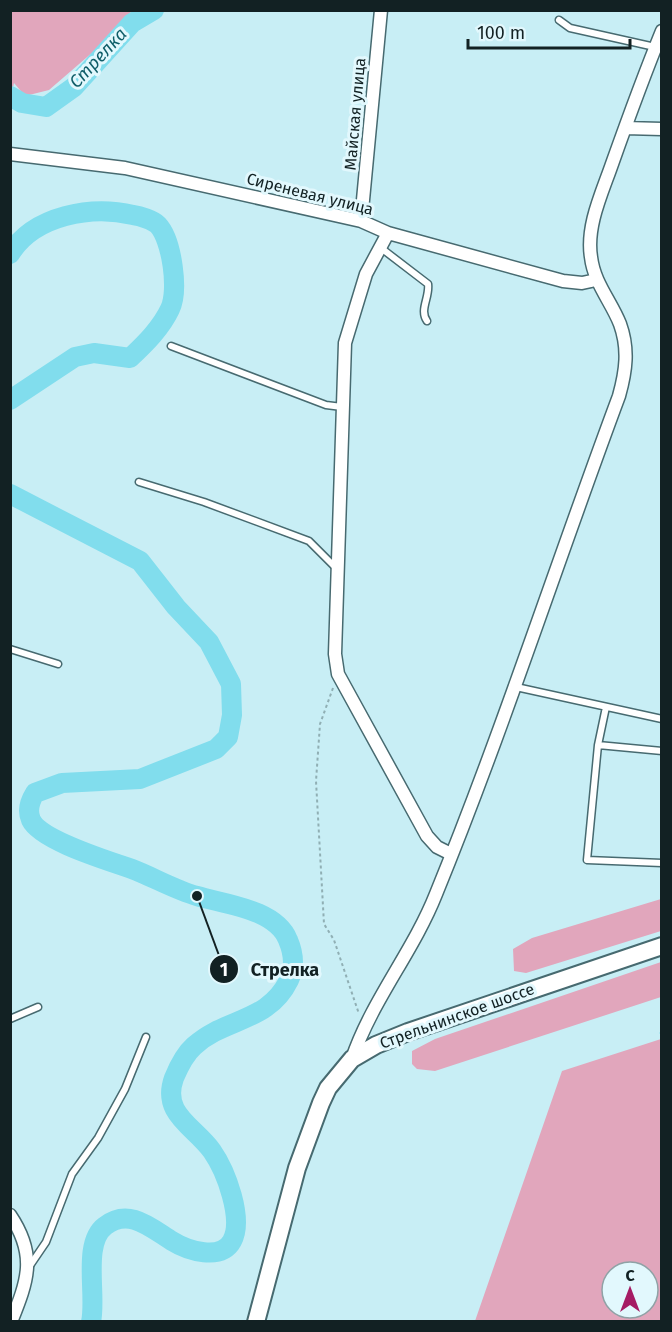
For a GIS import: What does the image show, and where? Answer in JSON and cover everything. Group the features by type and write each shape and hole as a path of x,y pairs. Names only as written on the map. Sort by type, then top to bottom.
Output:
{"main road":[{"name":"Стрельнинское шоссе","path":"256,1322 309,1130 328,1088 352,1059 376,1045 408,1032 662,946"}],"street":[{"name":"Майская улица","path":"361,221 381,10"},
{"path":"352,1059 364,1025 413,945 451,854 516,687 626,370 626,346 619,324 596,280 590,256 591,229 625,128 662,31"},
{"path":"625,128 662,129"},
{"name":"Сиреневая улица","path":"10,154 125,168 361,221 388,233 563,281 582,283 596,280"},
{"path":"388,233 366,274 345,343 335,654 338,674 427,836 437,847 451,854"},
{"path":"10,1215 22,1234 29,1267 26,1285 11,1322"}],"lane":[{"path":"559,20 570,28 655,47"},
{"path":"380,248 428,284 429,294 423,310 427,321"},
{"path":"171,346 326,405 343,407"},
{"path":"139,482 204,502 309,541 336,568"},
{"path":"10,649 58,664"},
{"path":"516,687 662,719"},
{"path":"606,707 598,745 587,860 662,863"},
{"path":"598,745 662,751"},
{"path":"10,1019 38,1007"},
{"path":"29,1267 46,1242 72,1174 98,1138 125,1089 146,1037"}],"path":[{"path":"338,674 320,724 317,770 324,924 334,940 364,1025"}],"shaded area":[{"path":"11,10 132,11 93,52 49,90 25,96 14,83 11,96"},
{"path":"661,899 661,931 526,973 514,971 513,949 532,938"},
{"path":"661,962 661,997 435,1071 417,1069 412,1064 412,1051 435,1039"},
{"path":"661,1039 661,1321 475,1321 562,1071"}],"waterway":[{"name":"Стрелка","path":"10,96 22,103 46,107 74,87 132,23 154,10"},
{"name":"Стрелка","path":"10,254 20,241 49,222 82,213 117,212 146,219 158,225 167,242 174,278 173,301 170,309 162,323 130,358 94,353 75,357 10,400"},
{"name":"Стрелка","path":"10,494 140,561 176,607 209,642 231,684 232,715 228,737 216,749 140,779 62,783 35,793 30,806 31,820 37,828 62,843 132,869 172,887 248,909 273,921 288,940 293,955 291,975 280,994 258,1012 219,1030 194,1046 180,1065 171,1090 172,1101 181,1119 212,1151 228,1182 236,1220 232,1241 220,1251 195,1251 131,1219 123,1218 105,1226 98,1234 92,1257 91,1322"}],"place":[{"name":"Стрелка","path":"197,896"}]}
